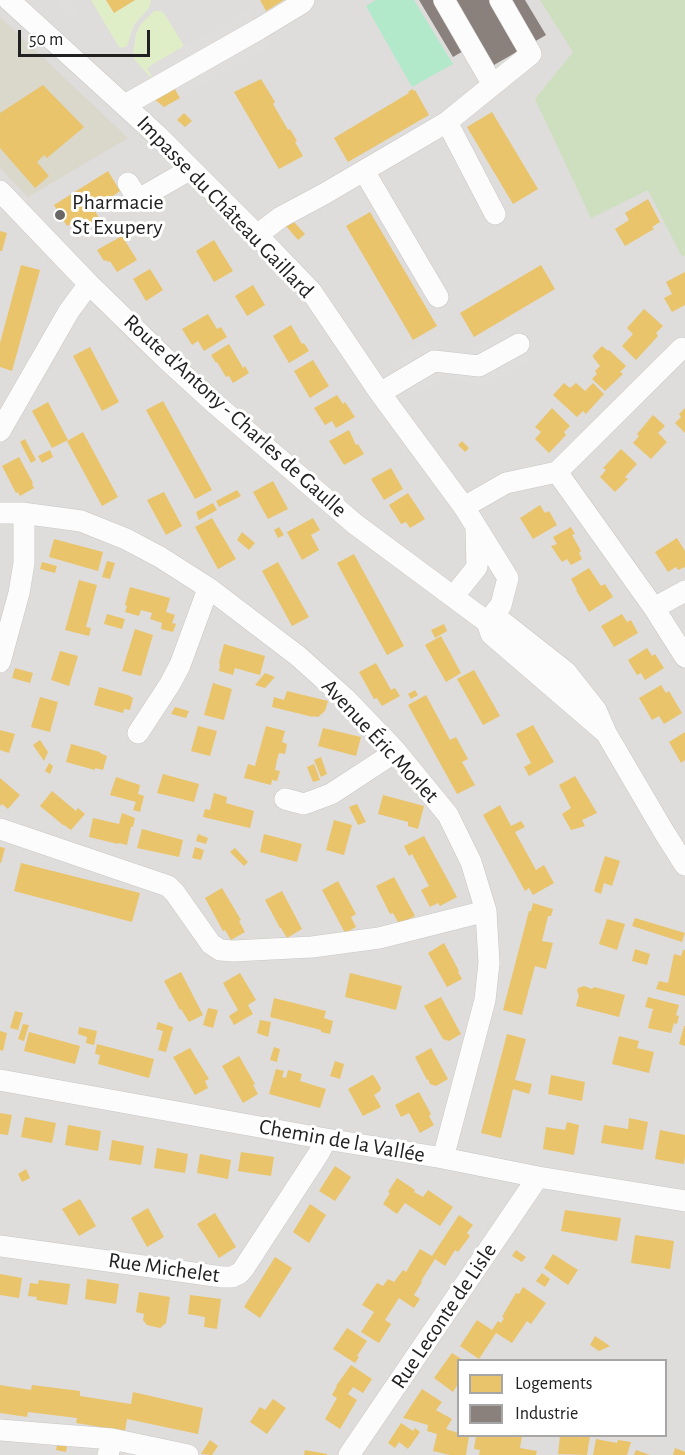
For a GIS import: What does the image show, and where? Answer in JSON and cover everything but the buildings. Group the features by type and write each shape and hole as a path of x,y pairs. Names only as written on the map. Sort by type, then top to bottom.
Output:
{"street":[{"name":"Impasse du Château Gaillard","path":"9,0 125,105 311,291 380,393 464,507 508,578 501,605 487,622"},
{"path":"125,105 259,29 304,0"},
{"path":"444,0 493,85"},
{"path":"257,235 281,217 447,122 531,54 500,0"},
{"path":"447,122 495,214"},
{"path":"128,183 136,195 144,196 191,169"},
{"path":"363,171 438,297"},
{"name":"Route d'Antony - Charles de Gaulle","path":"0,191 89,284 165,358 356,524 487,622 491,634 606,733 685,865"},
{"path":"0,431 69,311 89,284"},
{"path":"380,393 434,361 479,366 519,344"},
{"path":"464,507 506,483 557,472 682,348"},
{"path":"557,472 654,609 685,657"},
{"name":"Avenue Éric Morlet","path":"0,513 22,513 81,521 126,539 160,557 210,589 298,656 346,699 394,749 448,815 471,862 486,911 489,963 485,1000 443,1158"},
{"path":"0,662 19,593 24,563 22,513"},
{"path":"453,597 477,567 476,526"},
{"path":"138,733 180,665 210,589"},
{"path":"654,609 685,591"},
{"path":"285,799 304,804 331,794 386,758 394,749"},
{"path":"0,829 168,886 211,944 220,950 312,947 379,938 486,911"},
{"name":"Chemin de la Vallée","path":"0,1080 443,1158 538,1177 685,1201"},
{"name":"Rue Michelet","path":"0,1246 232,1277 244,1268 319,1154 326,1139"},
{"name":"Rue Leconte de Lisle","path":"349,1455 538,1177"},
{"path":"0,1430 110,1447 188,1455"}],"shaded area":[{"path":"0,0 556,0 685,157 685,1455 0,1455"},
{"path":"56,0 72,0 80,13 68,20"},
{"path":"248,9 270,46 180,98 173,86 154,79 147,68"},
{"path":"0,17 128,138 28,197 0,168"},
{"path":"509,326 530,361 486,386 445,377 413,396 390,361 426,342 433,354 466,355 473,346"}],"green space":[{"path":"91,0 106,0 114,13 135,0 151,0 149,8 134,25 127,46 120,48"},
{"path":"376,0 414,0 453,64 412,87 366,6"},
{"path":"540,0 685,0 685,255 682,257 648,190 591,218 535,99 573,52"},
{"path":"154,11 164,13 184,46 148,67 152,76 150,77 134,59 133,53 136,34 141,24"}],"place":[{"name":"Pharmacie St Exupery","path":"60,215"}]}
